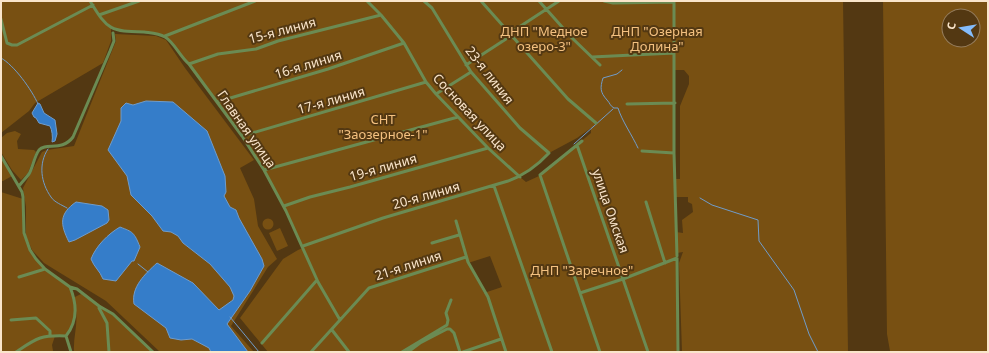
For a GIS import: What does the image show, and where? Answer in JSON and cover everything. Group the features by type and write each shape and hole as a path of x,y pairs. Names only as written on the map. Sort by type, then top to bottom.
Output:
{"street":[{"path":"90,1 107,26 116,30 156,33 165,36 255,1"},
{"path":"99,14 139,1"},
{"name":"Сосновая улица","path":"367,1 381,15 404,43 426,82 436,94 488,148 520,176"},
{"name":"23-я линия","path":"424,1 432,8 471,72 520,128 549,153"},
{"path":"481,1 568,99 596,123"},
{"path":"539,1 571,37 600,65"},
{"path":"510,33 559,1"},
{"path":"604,1 613,3 674,1 674,154 678,352"},
{"path":"1,19 7,42 12,45 17,45 93,5"},
{"name":"15-я линия","path":"189,64 218,54 256,49 278,41 381,15"},
{"path":"19,186 29,174 39,150 44,147 68,144 73,137 114,41 113,33"},
{"name":"Главная улица","path":"165,36 184,61 189,64 242,136 264,170 284,206 317,280 340,320"},
{"path":"466,65 506,38"},
{"name":"16-я линия","path":"217,102 328,69 404,43"},
{"path":"592,57 674,52"},
{"path":"436,94 471,72"},
{"name":"17-я линия","path":"242,136 426,82"},
{"path":"627,104 675,104"},
{"path":"264,170 458,117"},
{"path":"582,141 540,175 600,352"},
{"name":"улица Омская","path":"577,145 648,352"},
{"name":"19-я линия","path":"284,206 310,197 488,148"},
{"path":"642,151 674,154"},
{"name":"20-я линия","path":"303,246 383,218 494,186 520,176 539,164 549,153"},
{"path":"1,156 19,186 23,197 24,233 30,250 45,269 70,287 78,289 98,306 113,314 152,352"},
{"path":"494,186 552,352"},
{"path":"646,202 665,263"},
{"path":"456,222 466,257 488,298 506,352"},
{"path":"432,243 459,235"},
{"name":"21-я линия","path":"311,352 369,288 466,257"},
{"path":"580,293 623,279 677,257"},
{"path":"19,276 45,269"},
{"path":"262,343 317,280"},
{"path":"66,336 72,328 76,310 70,287"},
{"path":"74,298 82,293"},
{"path":"402,352 447,325 448,320 446,313 451,300"},
{"path":"98,306 107,323 109,352"},
{"path":"11,320 36,318 50,331 50,335"},
{"path":"411,351 426,340 447,329 450,329 454,333 461,352 501,339"},
{"path":"332,330 349,352"},
{"path":"16,352 39,337 50,335 66,336"},
{"path":"66,336 71,352"}],"green space":[{"path":"1,1 843,1 848,352 682,352 679,263 683,252 677,253 678,352 268,352 240,318 283,259 303,248 274,188 263,169 230,119 168,39 156,33 111,29 111,41 103,63 35,103 29,111 1,133","holes":["674,70 684,70 689,76 689,84 680,106 680,179 675,179","591,128 591,133 539,176 526,182 520,177 549,153 577,138","675,197 688,197 688,202 692,204 693,212 682,220 683,233 676,232","490,256 502,287 484,293 468,263"]},
{"path":"883,1 988,1 988,352 890,351 887,334"},
{"path":"115,34 156,36 166,40 185,68 254,160 240,168 254,199 258,226 277,259 268,267 231,326 254,352 160,352 106,301 44,263 32,250 26,236 26,207 23,188 42,152 74,146 116,41"},
{"path":"15,131 21,134 17,141 18,149 34,150 36,152 28,173 21,180 12,170 1,152 1,138 7,133"},
{"path":"1,156 12,176 3,181 1,181"},
{"path":"1,192 23,199 24,233 30,250 45,269 70,287 75,299 75,297 83,293 113,314 153,352 74,352 76,311 72,328 66,336 55,336 52,345 54,352 1,352"},
{"path":"268,218 272,220 274,224 272,228 268,230 264,228 262,224 264,220"},
{"path":"280,228 288,246 277,251 269,233"}],"water":[{"path":"146,101 173,102 207,131 225,176 226,192 224,196 230,207 236,210 262,259 264,266 250,291 227,324 248,352 211,352 209,348 192,339 181,340 170,338 166,328 134,304 137,286 144,276 157,263 193,283 219,310 233,300 234,296 230,287 210,264 183,243 178,236 171,232 163,231 152,216 131,195 127,176 108,150 121,121 121,108 126,103 133,105"},
{"path":"38,103 40,104 44,113 55,120 57,134 55,141 52,142 50,126 39,123 32,113"},
{"path":"76,202 102,206 108,210 109,220 107,223 69,242 64,230 63,220 66,211"},
{"path":"120,227 133,233 140,247 134,261 132,261 116,281 103,279 91,259 103,241"}],"waterway":[{"path":"1,58 6,61 22,78 38,104"},
{"path":"622,70 617,74 603,78 601,90 612,106 614,108 618,108 638,148"},
{"path":"574,144 613,109"},
{"path":"48,149 42,167 43,180 52,199 67,208"},
{"path":"700,198 712,205 758,220 759,241 794,290 809,334 818,352"},
{"path":"138,264 148,272"},
{"path":"230,317 259,352"}],"park label":[{"name":"ДНП \"Медное озеро-3\"","path":"544,38"},
{"name":"ДНП \"Озерная Долина\"","path":"657,38"},
{"name":"СНТ \"Заозерное-1\"","path":"383,126"},
{"name":"ДНП \"Заречное\"","path":"582,270"}]}
